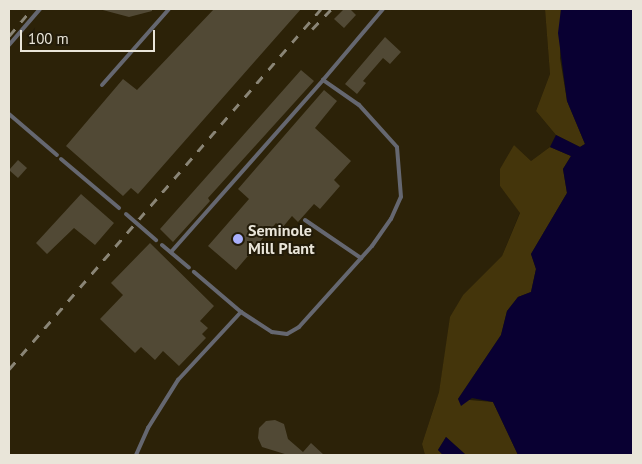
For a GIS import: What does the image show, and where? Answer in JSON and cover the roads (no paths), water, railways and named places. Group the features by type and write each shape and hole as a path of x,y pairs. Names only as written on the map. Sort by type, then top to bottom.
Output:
{"lane":[{"path":"9,45 40,9"},
{"path":"102,85 170,9"},
{"path":"171,252 383,9"},
{"path":"194,272 241,312 272,332 287,334 299,327 361,258 391,219 401,197 396,147 359,105 323,80"},
{"path":"9,114 56,155"},
{"path":"61,159 119,208"},
{"path":"126,214 156,240"},
{"path":"305,220 361,258"},
{"path":"162,245 189,268"},
{"path":"136,455 148,428 178,380 241,312"}],"railway":[{"path":"9,36 32,9"},
{"path":"9,369 321,9"},
{"path":"312,29 331,9"}],"place":[{"name":"Seminole Mill Plant","path":"238,239"}]}
